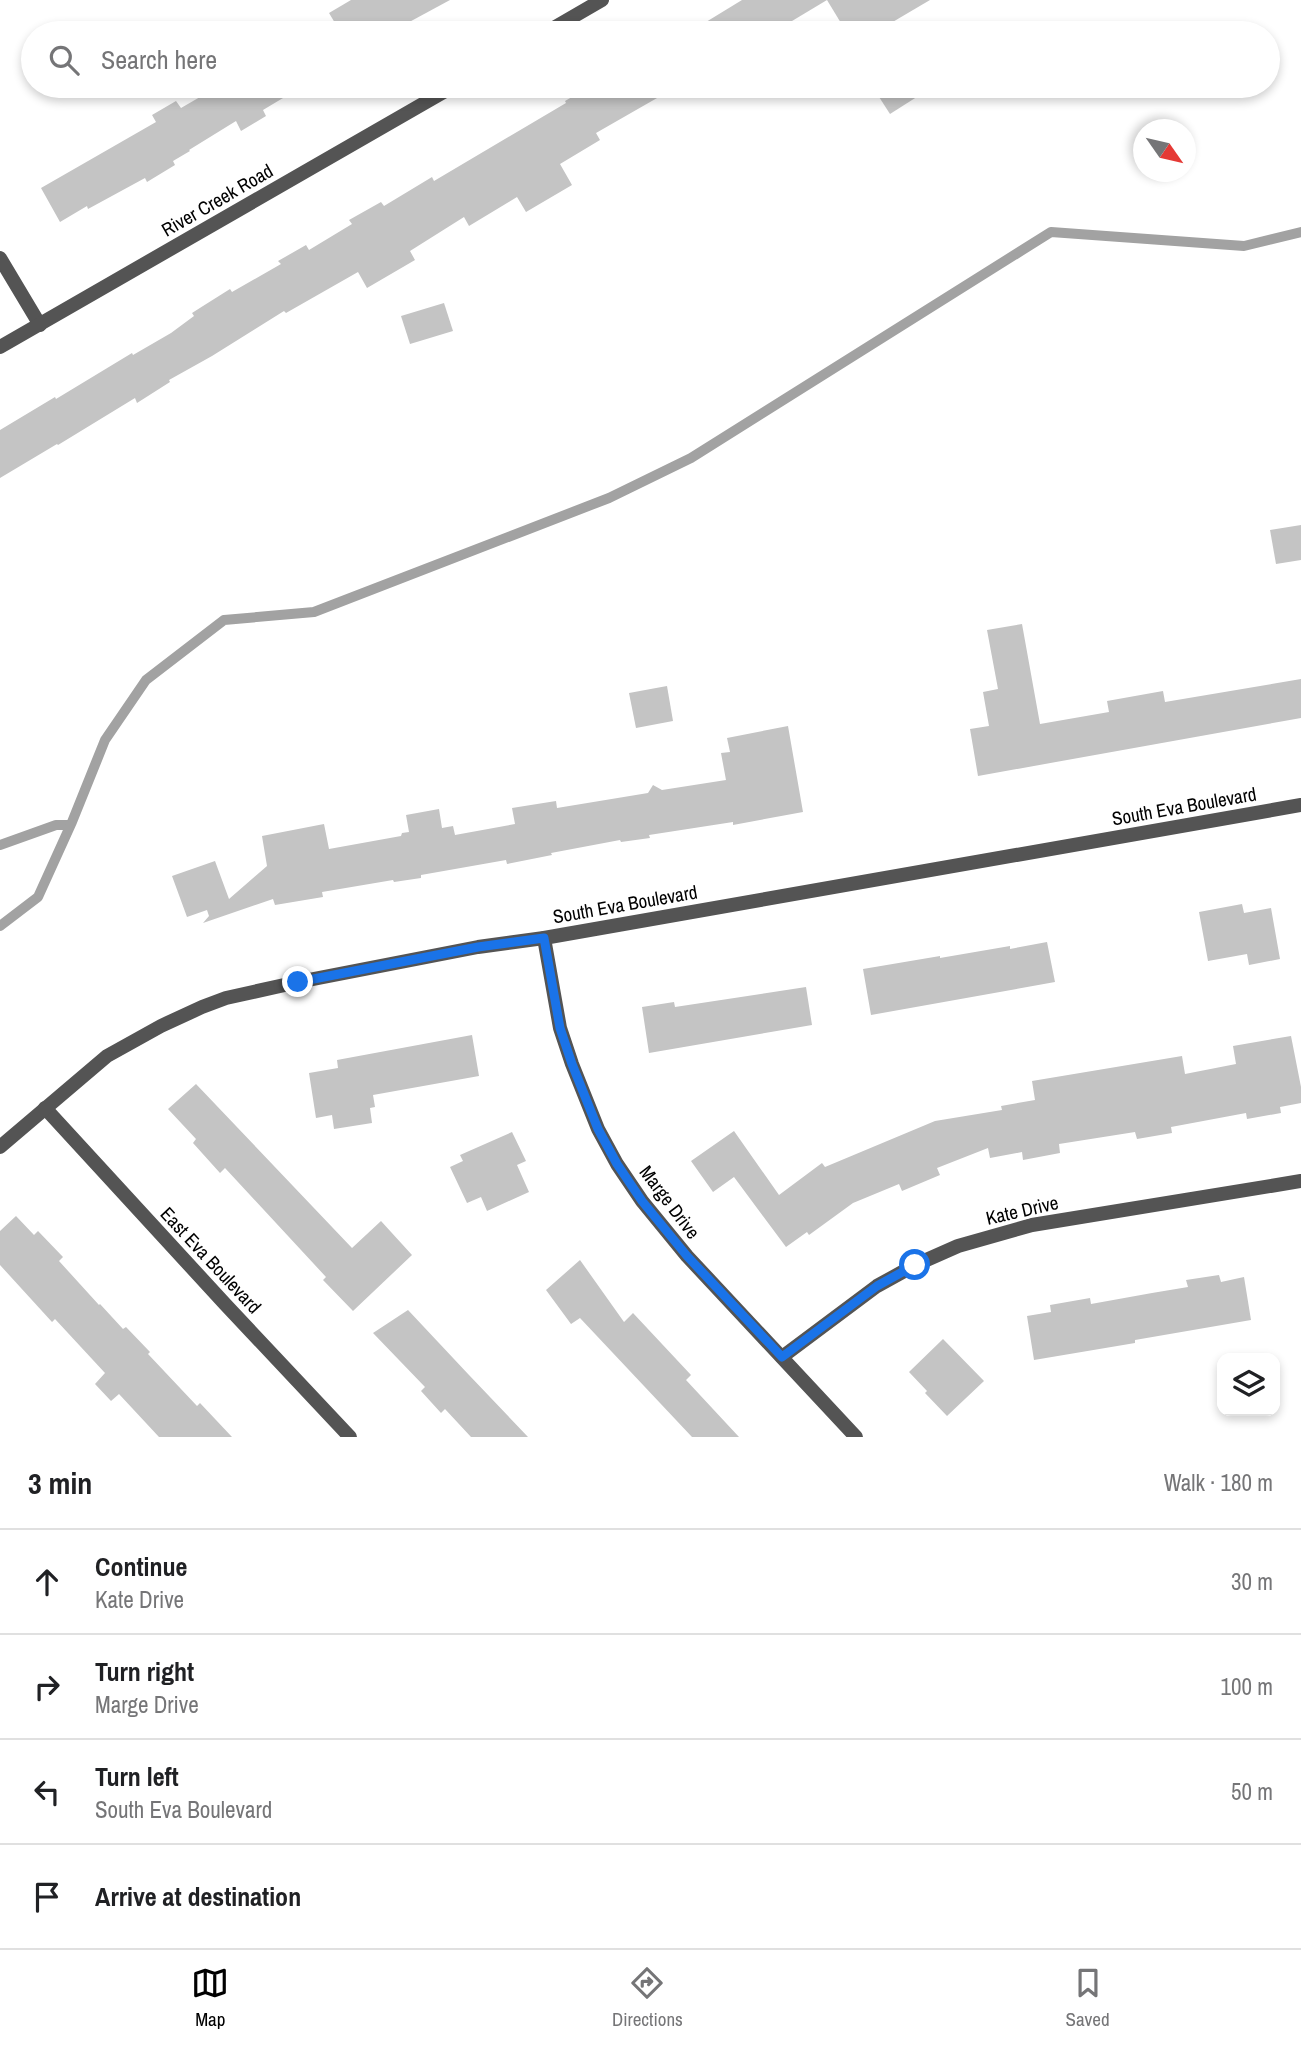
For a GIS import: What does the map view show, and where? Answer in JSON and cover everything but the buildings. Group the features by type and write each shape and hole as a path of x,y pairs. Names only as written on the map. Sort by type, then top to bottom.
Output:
{"street":[{"path":"566,21 602,0"},
{"name":"River Creek Road","path":"0,347 433,98"},
{"path":"0,258 40,325"},
{"name":"South Eva Boulevard","path":"0,1147 107,1056 161,1026 226,998 453,951 544,938 1301,805"},
{"name":"Marge Drive","path":"544,938 560,1028 598,1129 617,1164 642,1201 687,1256 856,1437"},
{"name":"East Eva Boulevard","path":"45,1108 350,1437"},
{"name":"Kate Drive","path":"782,1357 877,1286 958,1246 1032,1225 1301,1181"}],"waterway":[{"path":"0,926 38,897 105,740 146,680 224,620 314,612 609,498 691,458 1051,232 1244,246 1301,232"},
{"path":"0,845 56,825 70,825"}],"route":[{"path":"298,982 478,947 544,938 560,1028 598,1129 617,1164 642,1201 687,1256 782,1357 877,1286 915,1265"}]}
